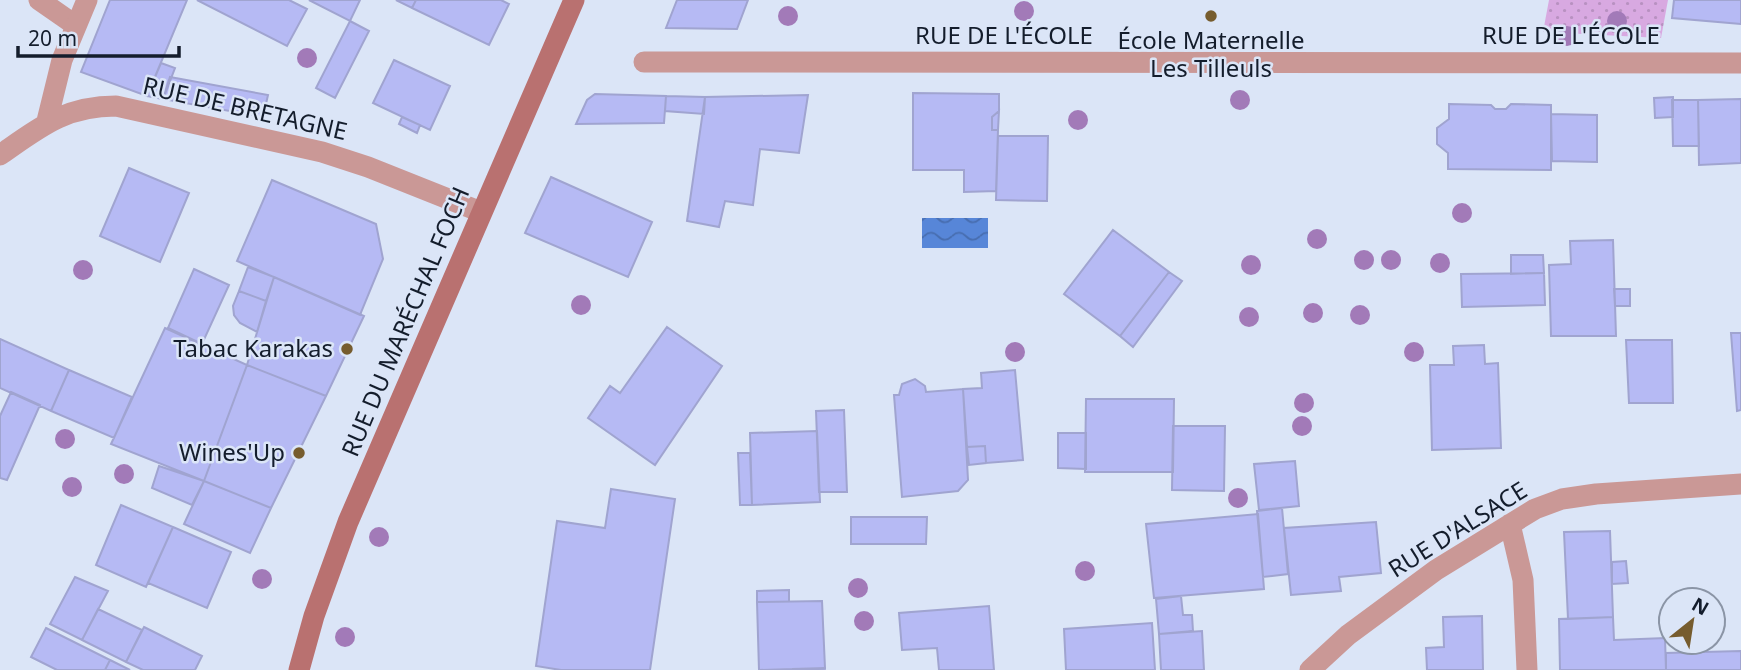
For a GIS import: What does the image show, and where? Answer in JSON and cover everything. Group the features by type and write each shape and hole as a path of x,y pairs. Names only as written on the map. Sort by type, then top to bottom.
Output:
{"street":[{"path":"39,0 75,25"},
{"path":"47,121 54,86 75,25 87,0"},
{"name":"RUE DU MARÉCHAL FOCH","path":"299,670 314,617 348,522 574,0"},
{"name":"RUE DE L'ÉCOLE","path":"645,62 1741,63"},
{"name":"RUE DE BRETAGNE","path":"0,155 47,121 94,106 135,110 322,152 368,167 481,212"},
{"name":"RUE D'ALSACE","path":"1310,670 1348,635 1436,570 1510,524 1562,499 1741,484"},
{"path":"1510,524 1523,580 1527,670"}],"shaded area":[{"path":"1549,0 1668,0 1661,38 1543,32"}],"water":[{"path":"922,218 988,218 988,248 922,248"}],"building":[{"path":"110,0 187,0 147,96 81,72"},
{"path":"197,0 289,0 307,9 287,46"},
{"path":"309,0 360,0 350,21"},
{"path":"396,0 416,0 412,8"},
{"path":"416,0 501,0 509,4 489,45 412,8"},
{"path":"677,0 748,0 737,29 666,28"},
{"path":"1674,0 1741,0 1741,24 1672,18"},
{"path":"350,21 369,31 335,98 316,88"},
{"path":"394,60 450,86 430,130 373,103"},
{"path":"161,63 175,68 163,99 147,96"},
{"path":"170,77 268,95 263,117 163,99"},
{"path":"913,93 999,94 999,111 992,117 992,130 998,130 996,191 964,192 964,170 913,170"},
{"path":"595,94 666,96 664,123 576,124 587,100"},
{"path":"808,95 799,153 760,149 753,205 725,201 719,227 687,221 705,97"},
{"path":"666,96 705,97 704,114 665,111"},
{"path":"1673,97 1673,117 1655,118 1654,98"},
{"path":"1741,99 1741,163 1699,165 1698,100"},
{"path":"1672,100 1698,100 1699,146 1673,146"},
{"path":"1449,104 1491,105 1495,109 1506,109 1511,104 1551,105 1551,170 1448,169 1448,153 1437,144 1437,128 1449,119"},
{"path":"999,111 998,130 992,130 992,117"},
{"path":"1551,114 1597,115 1597,162 1552,161"},
{"path":"402,117 420,125 417,133 399,124"},
{"path":"998,136 1048,136 1047,201 996,200"},
{"path":"129,168 189,193 160,262 100,236"},
{"path":"551,177 652,222 628,277 525,233"},
{"path":"272,180 376,224 383,259 360,315 237,261"},
{"path":"1113,230 1169,272 1120,336 1064,294"},
{"path":"1613,240 1616,336 1551,336 1549,265 1571,264 1570,241"},
{"path":"1511,255 1543,255 1544,273 1511,274"},
{"path":"248,267 274,277 266,301 239,291"},
{"path":"194,269 229,285 202,344 168,328"},
{"path":"1169,272 1182,281 1133,347 1120,336"},
{"path":"1544,273 1545,305 1462,307 1461,274"},
{"path":"274,277 364,316 326,396 247,365"},
{"path":"1614,289 1630,289 1630,306 1615,306"},
{"path":"239,291 266,301 257,332 240,323 234,315 233,306"},
{"path":"667,327 722,366 655,465 588,418 610,386 620,393"},
{"path":"165,328 247,365 204,481 111,444"},
{"path":"1731,333 1741,333 1741,410 1737,411"},
{"path":"0,339 69,370 51,411 0,388"},
{"path":"1626,340 1672,340 1673,403 1629,403"},
{"path":"1484,345 1485,364 1498,363 1501,448 1432,450 1430,365 1454,365 1453,346"},
{"path":"247,365 326,396 271,508 204,481"},
{"path":"69,370 132,397 114,438 51,411"},
{"path":"1015,370 1023,460 986,463 985,446 967,447 963,389 982,388 981,373"},
{"path":"915,379 925,386 926,392 963,389 968,480 958,491 902,497 894,395 899,395 902,384"},
{"path":"11,392 40,405 7,480 0,478 0,416"},
{"path":"1086,399 1174,399 1173,472 1085,472"},
{"path":"844,410 847,492 819,492 816,411"},
{"path":"1173,426 1225,426 1224,491 1172,490"},
{"path":"817,431 820,502 752,505 750,433"},
{"path":"1058,433 1086,433 1086,469 1058,468"},
{"path":"985,446 986,463 969,465 967,447"},
{"path":"738,453 750,453 752,505 740,505"},
{"path":"1295,461 1299,506 1259,510 1254,464"},
{"path":"159,466 204,481 192,505 152,488"},
{"path":"204,481 271,508 250,553 184,524"},
{"path":"611,489 675,499 650,670 561,670 536,666 557,521 605,528"},
{"path":"121,505 173,527 146,587 96,565"},
{"path":"1282,508 1288,574 1263,577 1257,511"},
{"path":"1258,514 1264,589 1154,598 1146,524"},
{"path":"851,517 927,517 926,544 851,544"},
{"path":"1376,522 1381,573 1339,577 1341,591 1291,595 1284,528"},
{"path":"173,527 231,552 207,608 148,583"},
{"path":"1610,531 1613,617 1568,619 1564,532"},
{"path":"1626,561 1628,583 1612,584 1612,562"},
{"path":"75,577 108,591 82,640 50,624"},
{"path":"789,590 789,602 757,602 757,591"},
{"path":"1181,596 1183,615 1192,615 1193,631 1159,634 1156,599"},
{"path":"822,601 825,668 759,670 757,602"},
{"path":"989,606 994,670 939,670 937,648 902,650 899,613"},
{"path":"98,609 142,630 126,662 82,640"},
{"path":"1482,616 1483,670 1427,670 1426,648 1444,647 1443,617"},
{"path":"1613,617 1614,640 1657,638 1657,656 1666,656 1666,670 1560,670 1559,619"},
{"path":"1152,623 1155,670 1066,670 1064,629"},
{"path":"144,627 202,656 195,670 143,670 126,662"},
{"path":"46,628 110,660 105,670 57,670 31,657"},
{"path":"1202,631 1204,670 1161,670 1159,634"},
{"path":"1727,651 1741,651 1741,670 1666,670 1666,656 1727,656"},
{"path":"110,660 130,670 105,670"},
{"path":"793,669 825,670 793,670"}],"place":[{"name":"École Maternelle Les Tilleuls","path":"1211,16"},
{"name":"Tabac Karakas","path":"347,349"},
{"name":"Wines'Up","path":"299,453"}]}
